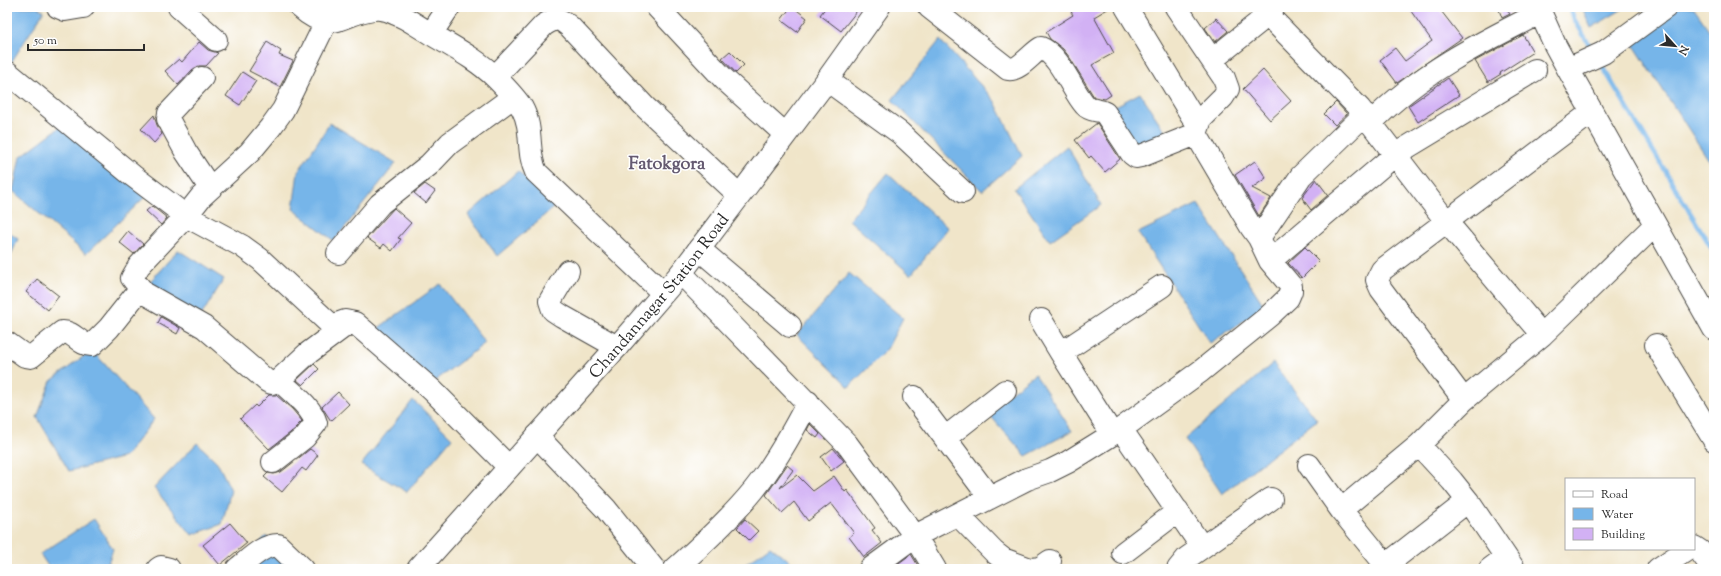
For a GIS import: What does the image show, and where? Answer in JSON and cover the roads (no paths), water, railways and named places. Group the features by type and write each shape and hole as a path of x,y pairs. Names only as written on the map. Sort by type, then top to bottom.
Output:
{"street":[{"path":"58,7 65,10 83,7"},
{"path":"179,7 216,40"},
{"path":"300,7 310,16 326,22 336,21 372,8 383,9 397,14 466,55 495,77 522,108 530,130 532,162 536,172 663,293"},
{"path":"431,34 449,7"},
{"path":"657,7 724,78 785,134"},
{"name":"Chandannagar Station Road","path":"418,569 617,347 681,273 827,80 879,7"},
{"path":"929,7 1008,69 1012,70 1017,67 1041,48 1046,50 1060,65 1084,104 1092,110 1105,113 1132,154 1136,157 1197,130 1201,120 1223,97 1228,89 1224,78 1176,7"},
{"path":"870,569 915,536 1027,478 1050,471 1068,462 1117,431 1201,371 1269,316 1288,298 1291,292 1291,286 1270,261 1259,238 1251,227 1126,7"},
{"path":"1586,60 1666,7"},
{"path":"1212,60 1267,10 1368,119 1446,221 1542,335"},
{"path":"1259,238 1301,176 1368,119 1456,57 1539,10 1586,60 1592,112 1714,329"},
{"path":"495,77 544,24 553,20 561,20 570,27 645,107 739,195"},
{"path":"326,22 283,110 250,152 201,197 186,216 139,266 132,278 144,293 204,327 267,381 272,383 279,380 307,354 350,322"},
{"path":"1270,261 1396,154 1535,70"},
{"path":"7,72 133,176 186,216 242,246 260,259 329,323 334,325 345,321 355,324 432,390 508,467"},
{"path":"202,78 170,113 168,119 186,152 210,188"},
{"path":"827,80 900,133 963,192"},
{"path":"338,253 380,204 429,165 450,143 513,97"},
{"path":"1464,400 1381,289 1377,280 1382,270 1592,112"},
{"path":"1341,510 1419,445 1464,400 1542,335 1655,225"},
{"path":"698,249 790,326"},
{"path":"568,271 550,301 553,310 577,326 617,347"},
{"path":"681,273 808,402 847,444 915,536 935,569"},
{"path":"1061,353 1162,286"},
{"path":"7,343 25,356 31,357 62,332 71,334 87,346 92,346 109,328 140,289"},
{"path":"1041,320 1061,353 1117,431 1178,511 1202,547"},
{"path":"1656,345 1714,440"},
{"path":"273,462 304,437 316,423 314,416 309,409 279,380"},
{"path":"945,438 1005,391"},
{"path":"914,397 990,498"},
{"path":"676,569 712,536 754,491 788,441 808,402"},
{"path":"537,436 606,508 654,569"},
{"path":"1419,445 1468,501 1503,565"},
{"path":"1309,465 1341,510 1388,567 1468,501"},
{"path":"1178,569 1187,558 1271,499"},
{"path":"1123,553 1178,511"},
{"path":"958,515 994,552 1003,559 1037,566"},
{"path":"237,569 264,548 270,545 278,545 303,569"},
{"path":"1695,548 1700,551 1713,569"},
{"path":"1658,569 1686,550"},
{"path":"158,569 161,567 169,569"}],"water":[{"path":"7,7 37,7 44,11 7,69"},
{"path":"1582,7 1626,7 1591,28"},
{"path":"1677,7 1693,7 1714,37 1714,168 1631,41"},
{"path":"940,40 994,100 1022,156 982,191 892,100"},
{"path":"1140,93 1168,136 1135,152 1110,109"},
{"path":"72,118 149,193 86,254 13,191 20,157"},
{"path":"330,123 396,163 334,241 293,209 298,172"},
{"path":"1067,146 1101,205 1050,241 1014,189"},
{"path":"518,171 554,207 497,256 468,215"},
{"path":"888,173 948,228 911,275 849,220"},
{"path":"1198,204 1265,307 1210,343 1138,233"},
{"path":"7,231 18,239 7,264"},
{"path":"178,250 224,279 199,319 147,285"},
{"path":"849,273 903,318 887,349 849,387 797,335"},
{"path":"440,284 485,343 435,381 374,331"},
{"path":"92,350 154,419 125,457 69,471 37,417 51,381"},
{"path":"1273,363 1317,420 1222,494 1185,439"},
{"path":"1035,374 1072,431 1026,456 986,411"},
{"path":"413,400 452,438 407,492 361,465"},
{"path":"197,443 217,462 231,490 222,524 192,535 154,488"},
{"path":"94,519 113,549 106,569 50,569 40,554"},
{"path":"266,536 298,569 236,569"},
{"path":"770,546 795,565 796,569 739,569"}],"waterway":[{"path":"1570,7 1574,19 1593,51"},
{"path":"1599,61 1714,252"}],"district":[{"name":"Fatokgora","path":"667,163"}]}
